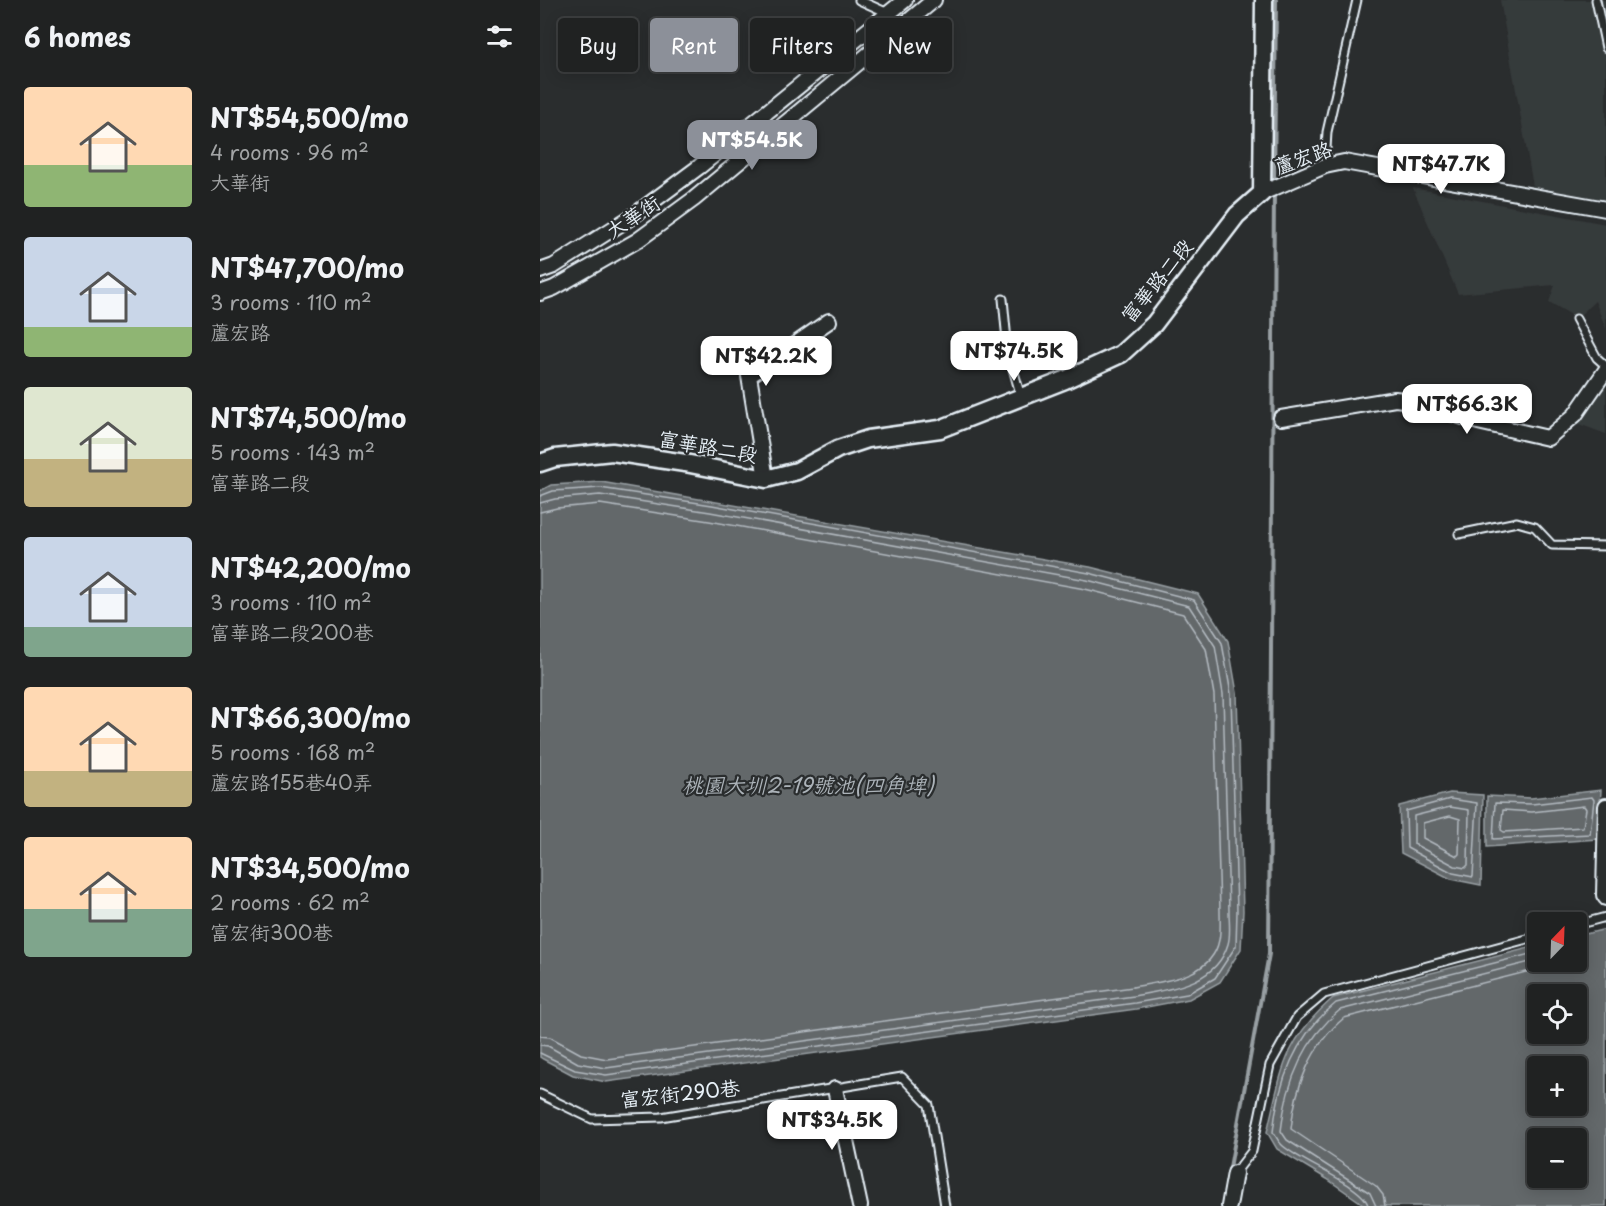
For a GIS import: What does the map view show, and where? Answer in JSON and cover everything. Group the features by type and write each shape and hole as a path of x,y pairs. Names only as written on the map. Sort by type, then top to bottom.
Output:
{"street":[{"name":"大華街","path":"540,272 554,266 616,227 699,167 905,0"},
{"name":"大華街","path":"540,293 554,288 632,244 694,199 934,0"},
{"path":"1264,0 1270,190"},
{"path":"762,116 774,132"},
{"name":"蘆宏路","path":"1270,190 1325,166 1344,162 1606,209"},
{"name":"富華路二段","path":"540,463 555,458 612,452 766,479 797,471 838,449 868,439 940,429 1121,354 1154,324 1237,215 1270,190"},
{"path":"616,227 632,244"},
{"path":"766,479 748,376 829,321"},
{"path":"1281,418 1314,410 1395,399 1413,401 1478,422 1548,438 1575,415 1606,368"},
{"path":"1606,806 1604,895 1606,898"},
{"path":"836,1089 860,1206"},
{"path":"1229,1206 1235,1173"}],"lane":[{"path":"858,0 888,13"},
{"path":"1325,166 1327,132 1357,0"},
{"path":"1596,0 1606,48"},
{"path":"1004,299 1008,351 1021,397"},
{"path":"1576,319 1597,358 1606,368"},
{"path":"1459,534 1517,522 1535,527 1552,545 1606,546"},
{"path":"1587,922 1606,917"},
{"path":"1235,1173 1252,1151 1270,1065 1297,1017 1324,994 1527,939"},
{"name":"富宏街290巷","path":"540,1094 592,1119 661,1117 902,1077 929,1105 945,1206"}],"shaded area":[{"path":"1500,0 1606,0 1606,204 1534,192"},
{"path":"1413,188 1606,224 1606,329 1595,301 1577,318 1549,302 1555,285 1458,294"},
{"path":"1606,379 1606,434 1576,423"}],"water":[{"name":"桃園大圳2-19號池(四角埤)","path":"601,482 1090,567 1198,594 1228,641 1237,693 1243,911 1241,949 1220,982 1189,999 1136,1009 606,1082 573,1075 540,1057 540,491 551,485"},
{"path":"1601,790 1598,839 1487,847 1487,796 1531,798"},
{"path":"1450,793 1483,795 1481,885 1451,879 1401,853 1399,806"},
{"path":"1606,929 1606,1206 1366,1206 1277,1149 1267,1132 1281,1074 1294,1043 1316,1014 1333,998 1527,949 1527,972 1587,972 1587,934"}],"waterway":[{"path":"1274,184 1276,0"},
{"path":"1229,1173 1269,954 1274,191"}]}
